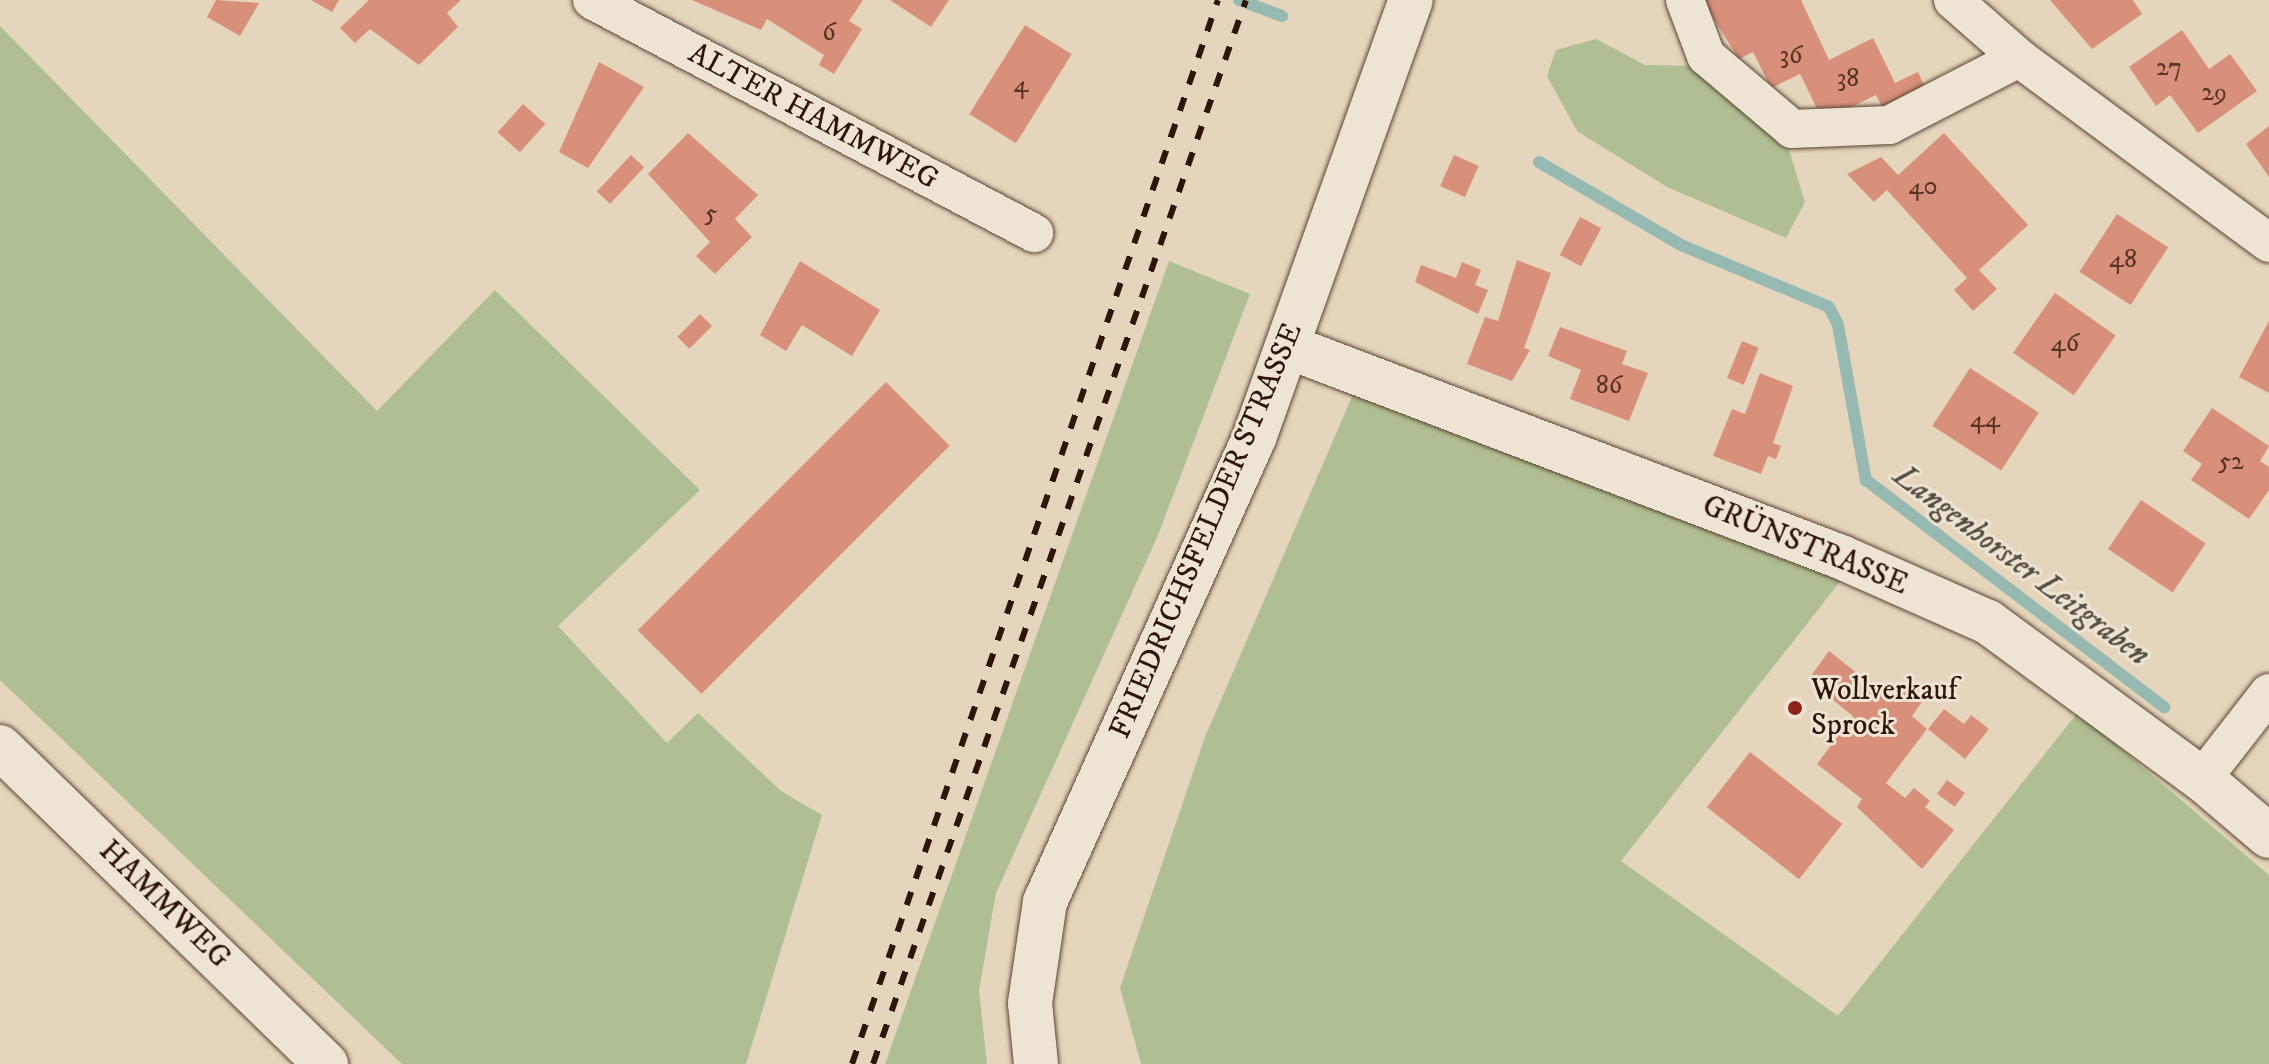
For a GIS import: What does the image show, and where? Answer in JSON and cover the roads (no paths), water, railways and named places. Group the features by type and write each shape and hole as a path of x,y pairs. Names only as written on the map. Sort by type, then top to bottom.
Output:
{"main road":[{"name":"FRIEDRICHSFELDER STRASSE","path":"1036,1064 1030,1003 1045,902 1200,562 1289,347 1411,0"},
{"name":"GRÜNSTRASSE","path":"1289,347 1841,557 1988,622 2202,779 2269,836"},
{"name":"HAMMWEG","path":"0,747 326,1064"}],"street":[{"name":"ALTER HAMMWEG","path":"592,0 1034,233"},
{"path":"1685,0 1706,56 1792,129 1889,125 2019,58"},
{"path":"1953,0 2019,58 2269,243"},
{"path":"2202,779 2269,693"}],"waterway":[{"name":"Langenhorster Leitgraben","path":"1239,0 1282,16"},
{"name":"Langenhorster Leitgraben","path":"1539,162 1681,245 1829,307 1838,325 1866,480 2164,707"}],"railway":[{"path":"852,1064 1218,0"},
{"path":"873,1064 1246,0"}],"place":[{"name":"Wollverkauf Sprock","path":"1795,708"}]}
